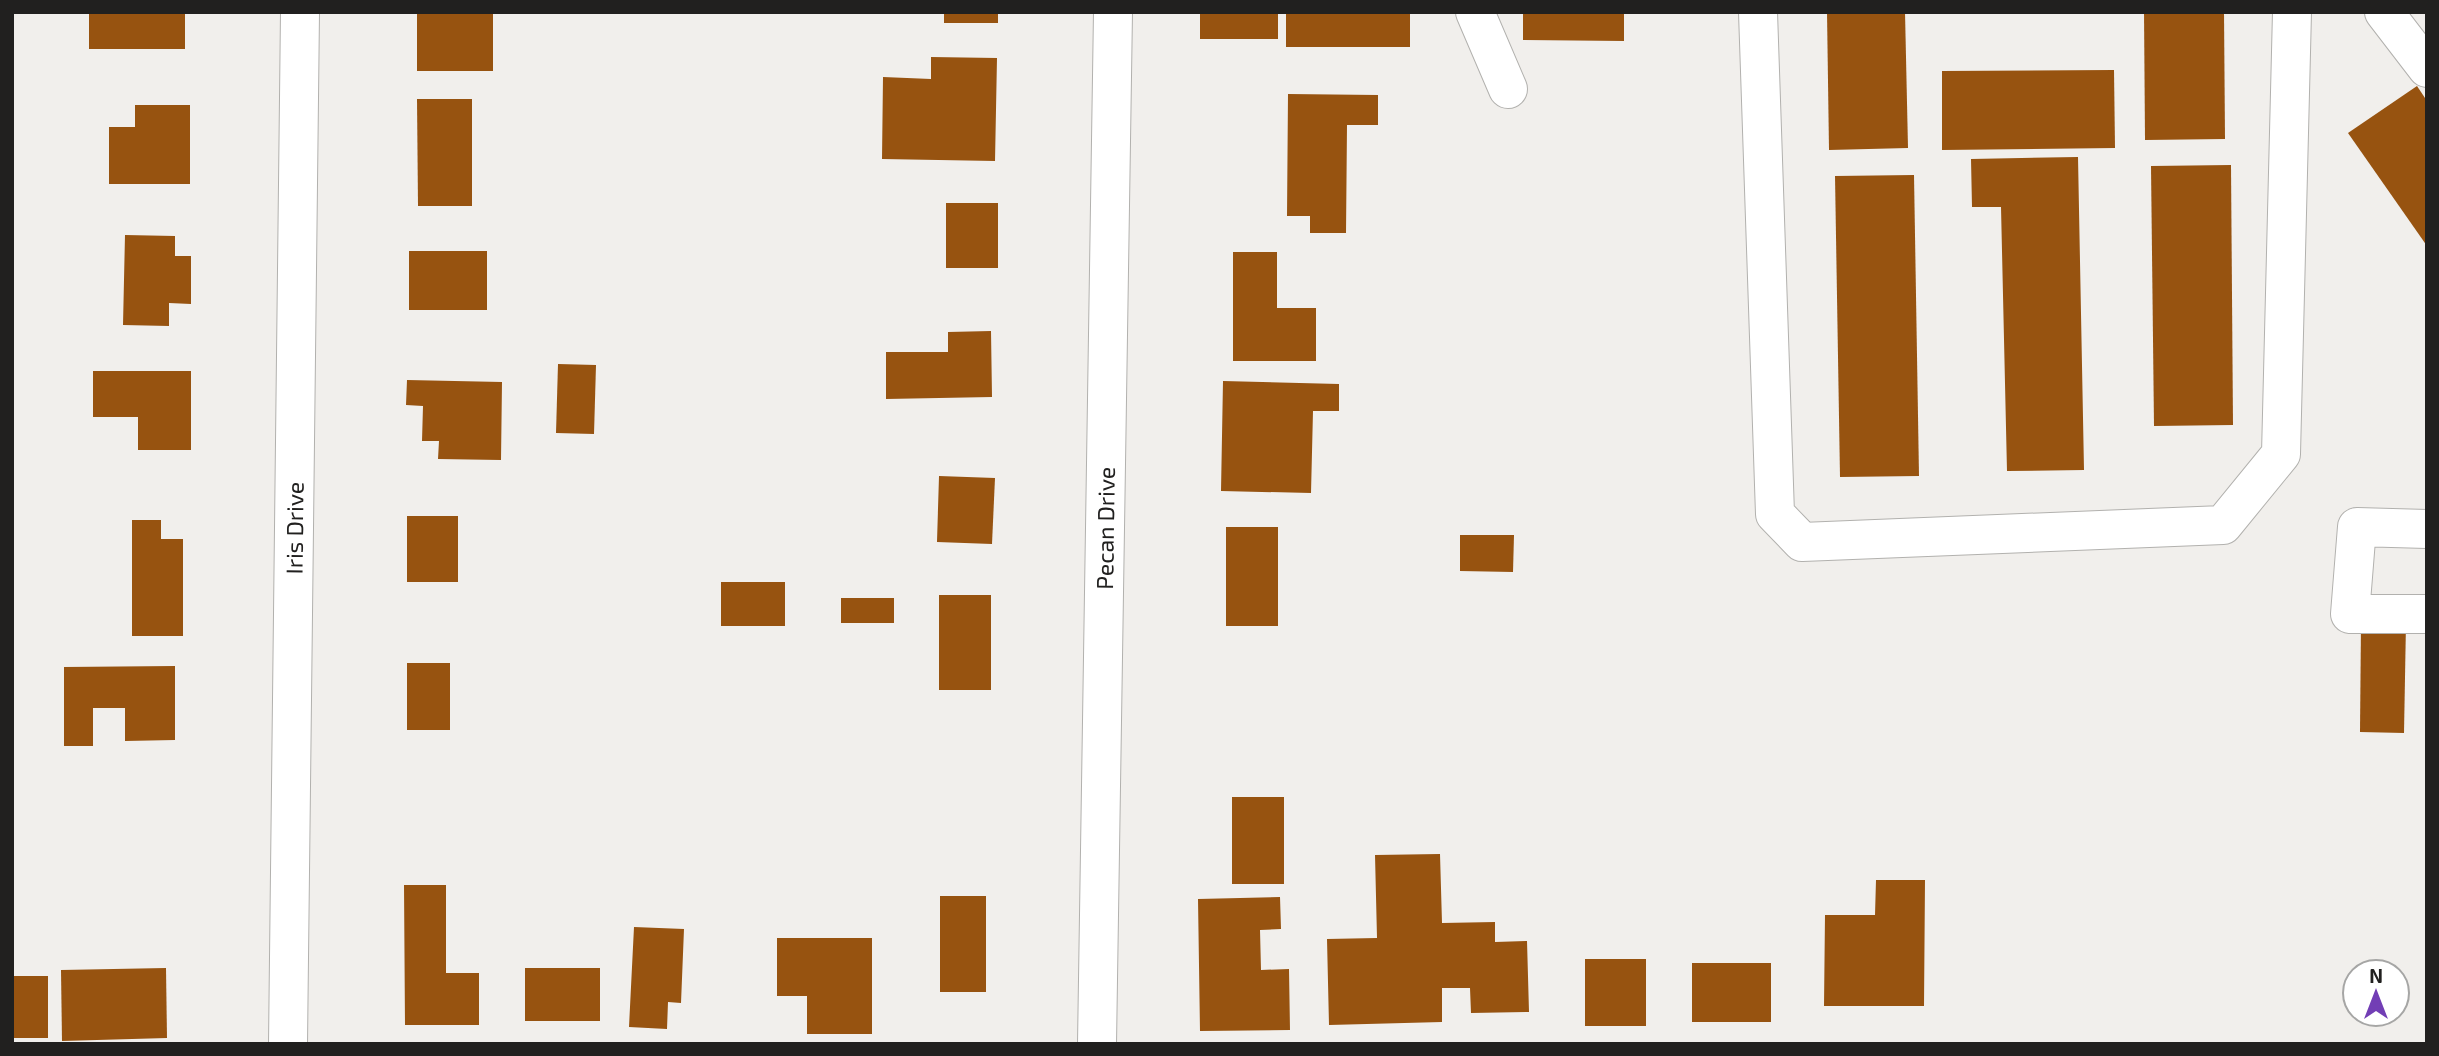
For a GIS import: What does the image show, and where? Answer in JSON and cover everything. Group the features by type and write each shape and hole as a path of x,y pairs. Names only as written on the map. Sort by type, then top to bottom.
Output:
{"street":[{"name":"Iris Drive","path":"288,1044 300,12"},
{"name":"Pecan Drive","path":"1097,1044 1113,12"},
{"path":"1475,12 1508,89"},
{"path":"1758,12 1775,514 1802,542 2224,525 2281,454 2292,12"},
{"path":"2384,12 2427,68"},
{"path":"2427,529 2357,527 2350,614 2427,614"}],"building":[{"path":"89,12 185,12 185,49 89,49"},
{"path":"417,12 493,12 493,71 417,71"},
{"path":"944,12 998,12 998,23 944,23"},
{"path":"1200,12 1278,12 1278,39 1200,39"},
{"path":"1286,12 1410,12 1410,47 1286,47"},
{"path":"1523,12 1624,12 1624,41 1523,40"},
{"path":"1827,12 1905,12 1908,148 1829,150"},
{"path":"2144,12 2224,12 2225,139 2145,140"},
{"path":"931,57 997,58 995,161 882,159 883,77 931,79"},
{"path":"2114,70 2115,148 1942,150 1942,71"},
{"path":"2417,86 2427,101 2427,246 2348,133"},
{"path":"1288,94 1378,95 1378,125 1347,125 1346,233 1310,233 1310,216 1287,216"},
{"path":"417,99 472,99 472,206 418,206"},
{"path":"135,105 190,105 190,184 109,184 109,127 135,127"},
{"path":"2078,157 2084,470 2007,471 2001,207 1972,207 1971,159"},
{"path":"2231,165 2233,425 2154,426 2151,166"},
{"path":"1914,175 1919,476 1840,477 1835,176"},
{"path":"946,203 998,203 998,268 946,268"},
{"path":"125,235 175,236 175,256 191,256 191,304 169,303 169,326 123,325"},
{"path":"409,251 487,251 487,310 409,310"},
{"path":"1233,252 1277,252 1277,308 1316,308 1316,361 1233,361"},
{"path":"991,331 992,397 886,399 886,352 948,352 948,332"},
{"path":"558,364 596,365 594,434 556,433"},
{"path":"93,371 191,371 191,450 138,450 138,417 93,417"},
{"path":"407,380 502,382 501,460 438,459 439,441 422,441 423,406 406,405"},
{"path":"1223,381 1339,384 1339,411 1313,411 1311,493 1221,491"},
{"path":"939,476 995,478 992,544 937,542"},
{"path":"407,516 458,516 458,582 407,582"},
{"path":"132,520 161,520 161,539 183,539 183,636 132,636"},
{"path":"1226,527 1278,527 1278,626 1226,626"},
{"path":"1460,535 1514,535 1513,572 1460,571"},
{"path":"721,582 785,582 785,626 721,626"},
{"path":"939,595 991,595 991,690 939,690"},
{"path":"841,598 894,598 894,623 841,623"},
{"path":"2361,622 2406,622 2404,733 2360,732"},
{"path":"407,663 450,663 450,730 407,730"},
{"path":"175,666 175,740 125,741 125,708 93,708 93,746 64,746 64,667"},
{"path":"1232,797 1284,797 1284,884 1232,884"},
{"path":"1440,854 1442,923 1495,922 1495,942 1527,941 1529,1012 1471,1013 1470,988 1442,988 1442,1022 1329,1025 1327,939 1377,938 1375,855"},
{"path":"1876,880 1925,880 1924,1006 1824,1006 1825,915 1875,915"},
{"path":"404,885 446,885 446,973 479,973 479,1025 405,1025"},
{"path":"940,896 986,896 986,992 940,992"},
{"path":"1280,897 1281,929 1260,930 1261,970 1289,969 1290,1030 1200,1031 1198,899"},
{"path":"634,927 684,929 681,1003 668,1002 667,1029 629,1027"},
{"path":"777,938 872,938 872,1034 807,1034 807,996 777,996"},
{"path":"1585,959 1646,959 1646,1026 1585,1026"},
{"path":"1692,963 1771,963 1771,1022 1692,1022"},
{"path":"166,968 167,1038 62,1041 61,970"},
{"path":"525,968 600,968 600,1021 525,1021"},
{"path":"12,976 48,976 48,1038 12,1038"}]}
